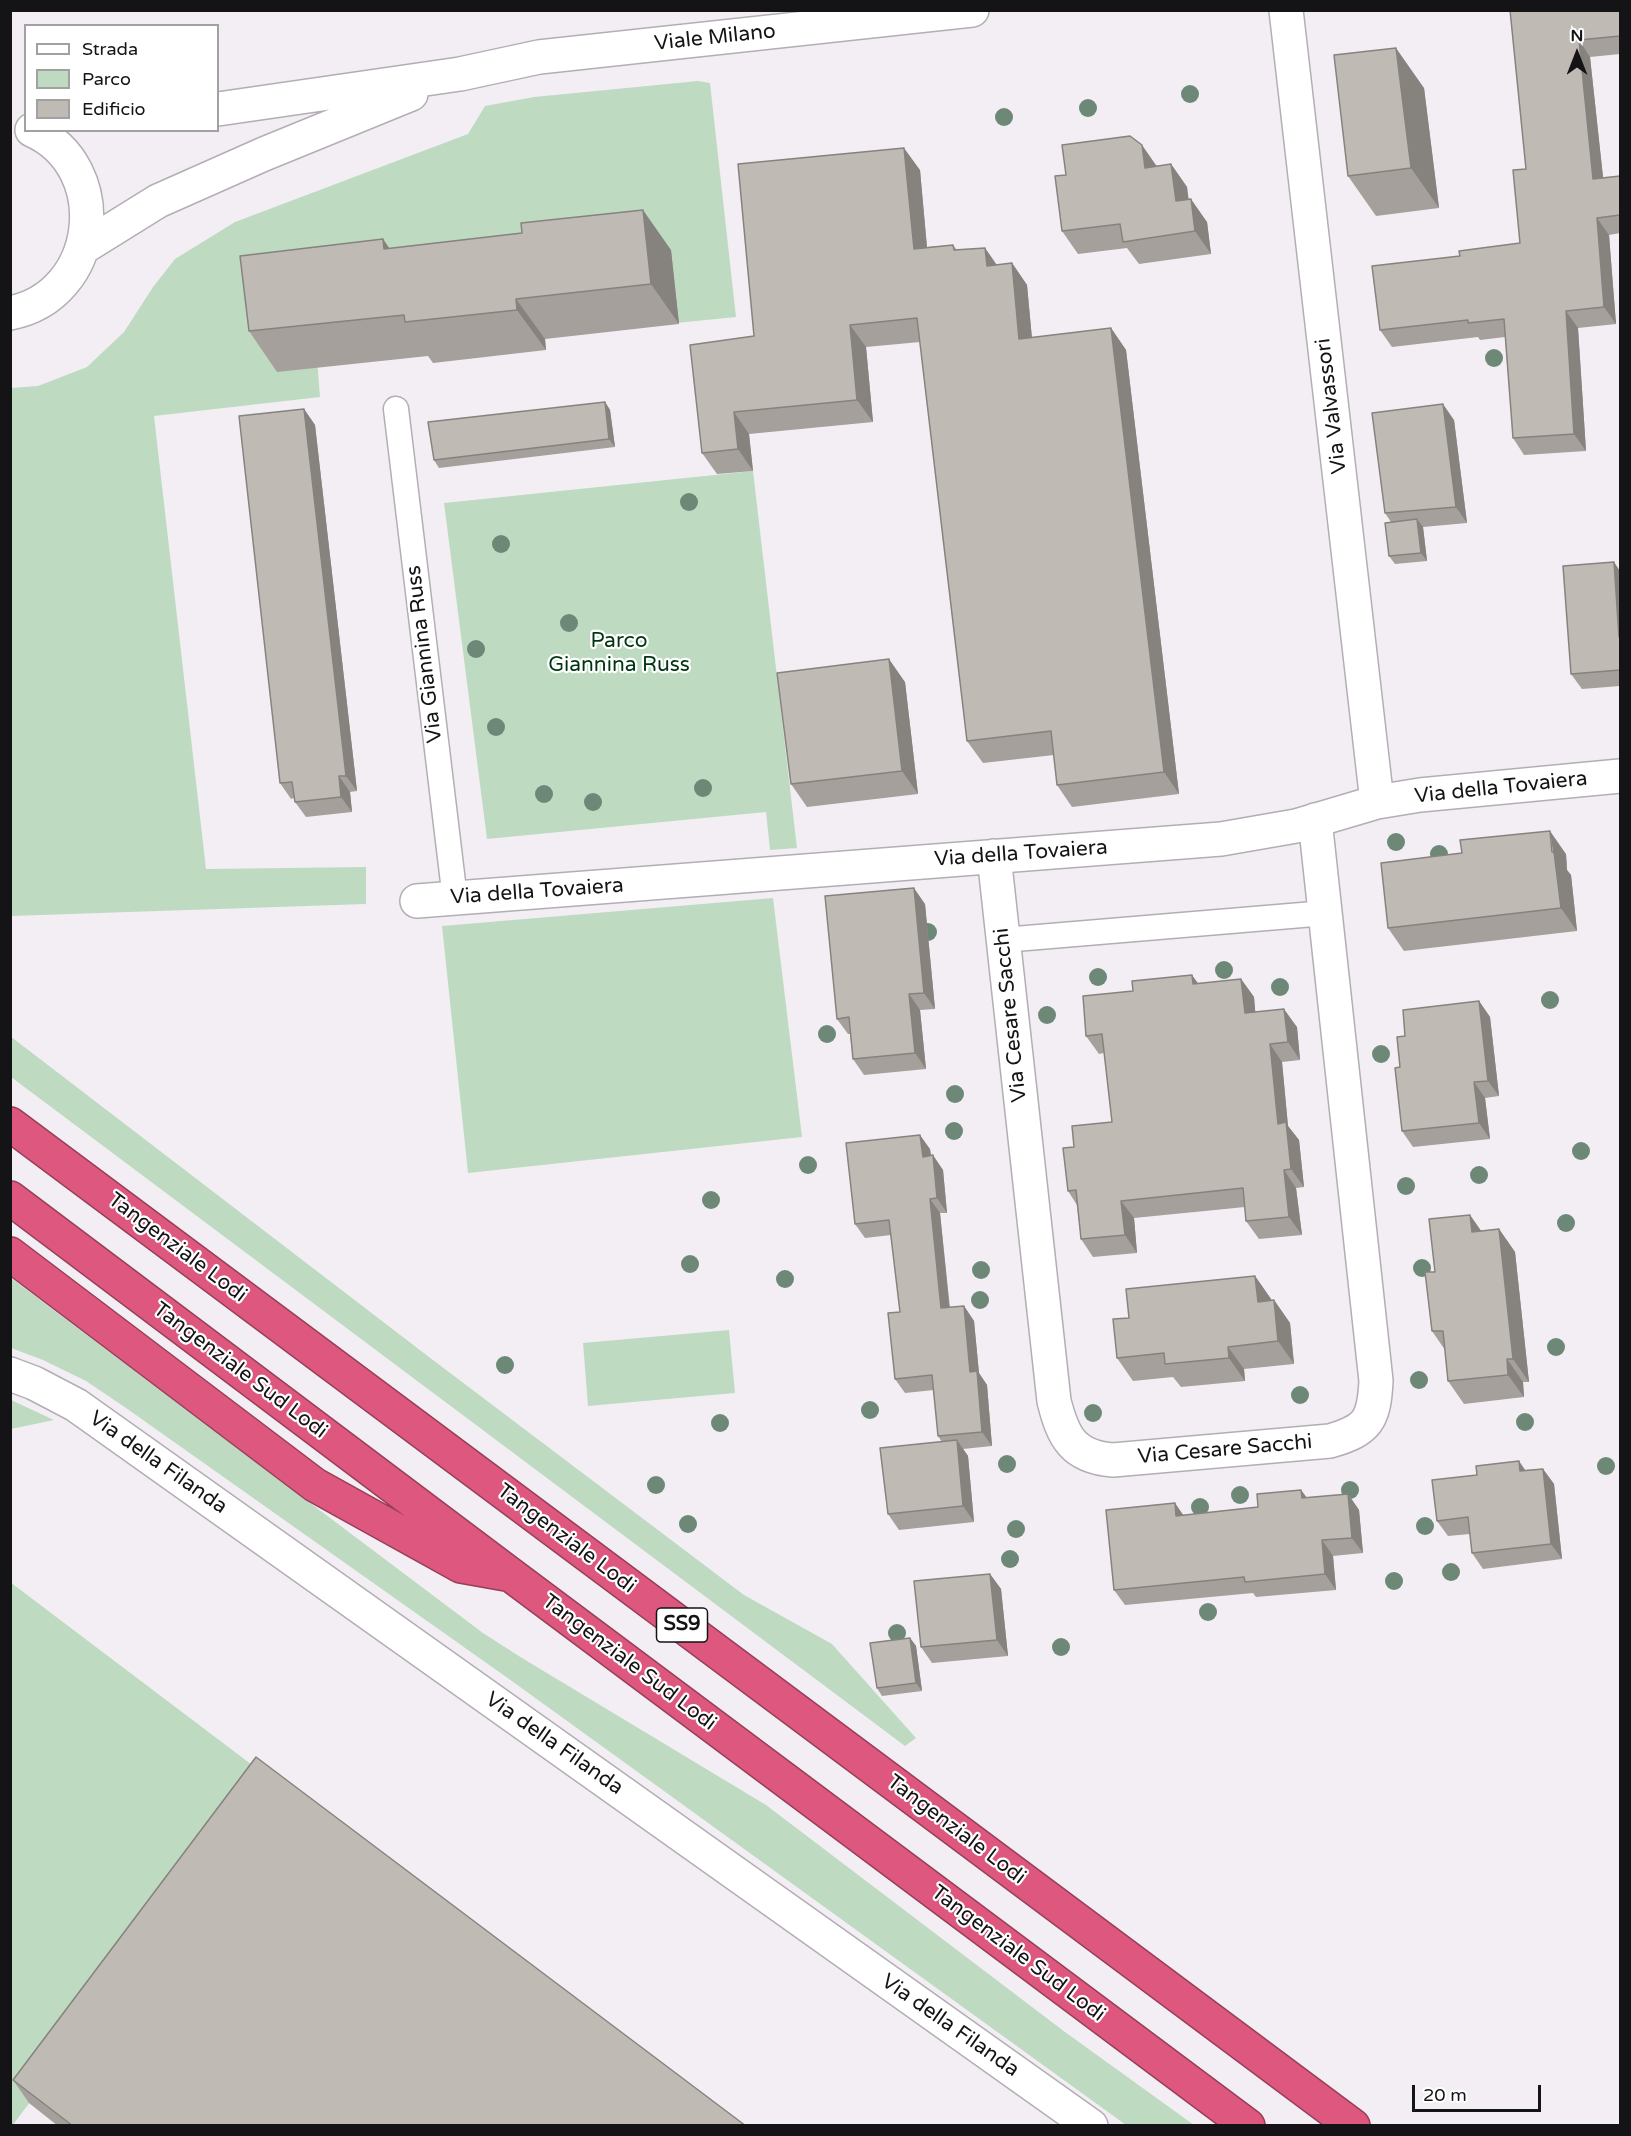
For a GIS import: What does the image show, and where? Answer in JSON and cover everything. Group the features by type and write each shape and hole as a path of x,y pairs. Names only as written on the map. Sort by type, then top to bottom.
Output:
{"highway":[{"name":"Tangenziale Lodi","path":"10,1124 1353,2126"},
{"name":"Tangenziale Sud Lodi","path":"10,1198 1248,2126"},
{"path":"10,1254 315,1485 461,1566 511,1575"}],"street":[{"name":"Viale Milano","path":"460,74 539,57 972,10"},
{"name":"Via Valvassori","path":"1286,10 1377,801"},
{"path":"219,109 460,74"},
{"path":"84,246 158,201 264,154 460,74"},
{"path":"10,313 22,310 49,296 70,274 84,246 88,215 81,183 65,155 41,132"},
{"name":"Via della Tovaiera","path":"417,902 1221,839 1258,834 1316,820 1377,801 1620,776"},
{"name":"Via Cesare Sacchi","path":"994,856 1054,1401 1058,1420 1067,1437 1078,1450 1094,1459 1124,1459 1330,1441 1353,1434 1367,1421 1375,1402 1376,1381 1316,820"},
{"name":"Via della Filanda","path":"10,1374 34,1383 76,1405 1091,2126"}],"lane":[{"name":"Via Giannina Russ","path":"396,409 455,898"},
{"path":"1003,940 1326,913"}],"green space":[{"path":"698,81 710,83 736,317 317,359 320,397 154,416 206,869 366,867 366,904 11,916 10,388 38,386 87,367 124,332 153,287 175,259 235,222 468,134 485,106 534,97"},
{"name":"Parco Giannina Russ","path":"753,471 797,848 770,850 766,812 487,839 444,503"},
{"path":"773,898 802,1137 468,1173 442,926"},
{"path":"10,1036 744,1595 832,1644 916,1738 905,1746 11,1077"},
{"path":"11,1278 483,1633 766,1805 1065,2032 1194,2125 1126,2125 509,1679 126,1408 86,1381 43,1360 11,1348"},
{"path":"729,1330 735,1393 588,1406 583,1343"},
{"path":"11,1400 54,1420 11,1429"},
{"path":"10,1582 272,1780 12,2126 10,2125"}],"building":[{"path":"1510,10 1620,10 1620,36 1579,40 1593,179 1620,176 1620,215 1597,218 1604,307 1566,311 1574,434 1513,438 1504,319 1468,323 1468,320 1380,330 1372,266 1460,256 1459,251 1520,243 1513,170 1526,169"},
{"path":"1396,48 1411,168 1348,176 1334,55"},
{"path":"1130,136 1142,145 1145,168 1171,164 1176,201 1191,199 1195,231 1123,242 1120,224 1062,231 1055,176 1066,175 1062,145"},
{"path":"904,148 914,249 953,245 954,250 985,248 987,266 1012,263 1019,339 1111,328 1164,772 1057,785 1051,731 967,741 917,318 850,325 857,400 734,412 738,449 702,453 690,345 754,336 738,164"},
{"path":"643,210 651,284 516,299 517,310 405,322 404,315 249,331 240,256 383,239 384,249 522,233 521,223"},
{"path":"605,402 609,439 434,460 428,422"},
{"path":"1443,404 1456,507 1385,513 1372,413"},
{"path":"304,409 346,776 339,776 341,797 295,802 292,782 280,783 239,416"},
{"path":"1417,519 1421,553 1389,556 1385,523"},
{"path":"1614,562 1620,637 1620,670 1571,674 1563,566"},
{"path":"889,659 902,771 791,784 777,673"},
{"path":"1550,831 1561,908 1388,928 1381,863 1462,853 1460,840"},
{"path":"914,888 924,993 909,994 915,1053 853,1059 849,1017 837,1019 825,896"},
{"path":"1192,975 1193,984 1241,979 1245,1013 1284,1009 1288,1042 1270,1044 1278,1124 1286,1122 1291,1169 1284,1170 1289,1217 1246,1221 1243,1188 1121,1201 1125,1235 1081,1239 1076,1190 1068,1191 1063,1148 1074,1147 1072,1126 1112,1122 1102,1034 1086,1036 1083,996 1133,991 1132,981"},
{"path":"1479,1001 1488,1081 1474,1082 1479,1123 1402,1131 1395,1068 1400,1067 1397,1037 1405,1036 1403,1010"},
{"path":"920,1135 923,1157 933,1155 937,1198 930,1199 941,1308 964,1306 970,1372 977,1371 982,1432 938,1436 932,1375 895,1379 888,1313 900,1312 889,1220 855,1224 846,1143"},
{"path":"1470,1215 1472,1232 1499,1229 1513,1359 1507,1359 1508,1375 1448,1381 1443,1331 1432,1331 1425,1272 1435,1272 1429,1219"},
{"path":"1255,1276 1258,1302 1274,1300 1278,1341 1228,1347 1229,1358 1165,1364 1164,1353 1117,1358 1113,1319 1129,1318 1126,1289"},
{"path":"957,1440 963,1506 888,1514 880,1448"},
{"path":"1519,1461 1520,1471 1543,1469 1551,1544 1472,1553 1468,1517 1437,1521 1432,1480 1477,1475 1476,1466"},
{"path":"1301,1490 1302,1498 1348,1494 1352,1538 1322,1540 1325,1574 1245,1582 1244,1577 1114,1590 1106,1510 1175,1503 1176,1516 1258,1507 1257,1494"},
{"path":"990,1574 997,1640 921,1647 914,1581"},
{"path":"910,1638 916,1683 877,1688 870,1643"},
{"path":"256,1757 746,2126 73,2126 13,2080"}]}
